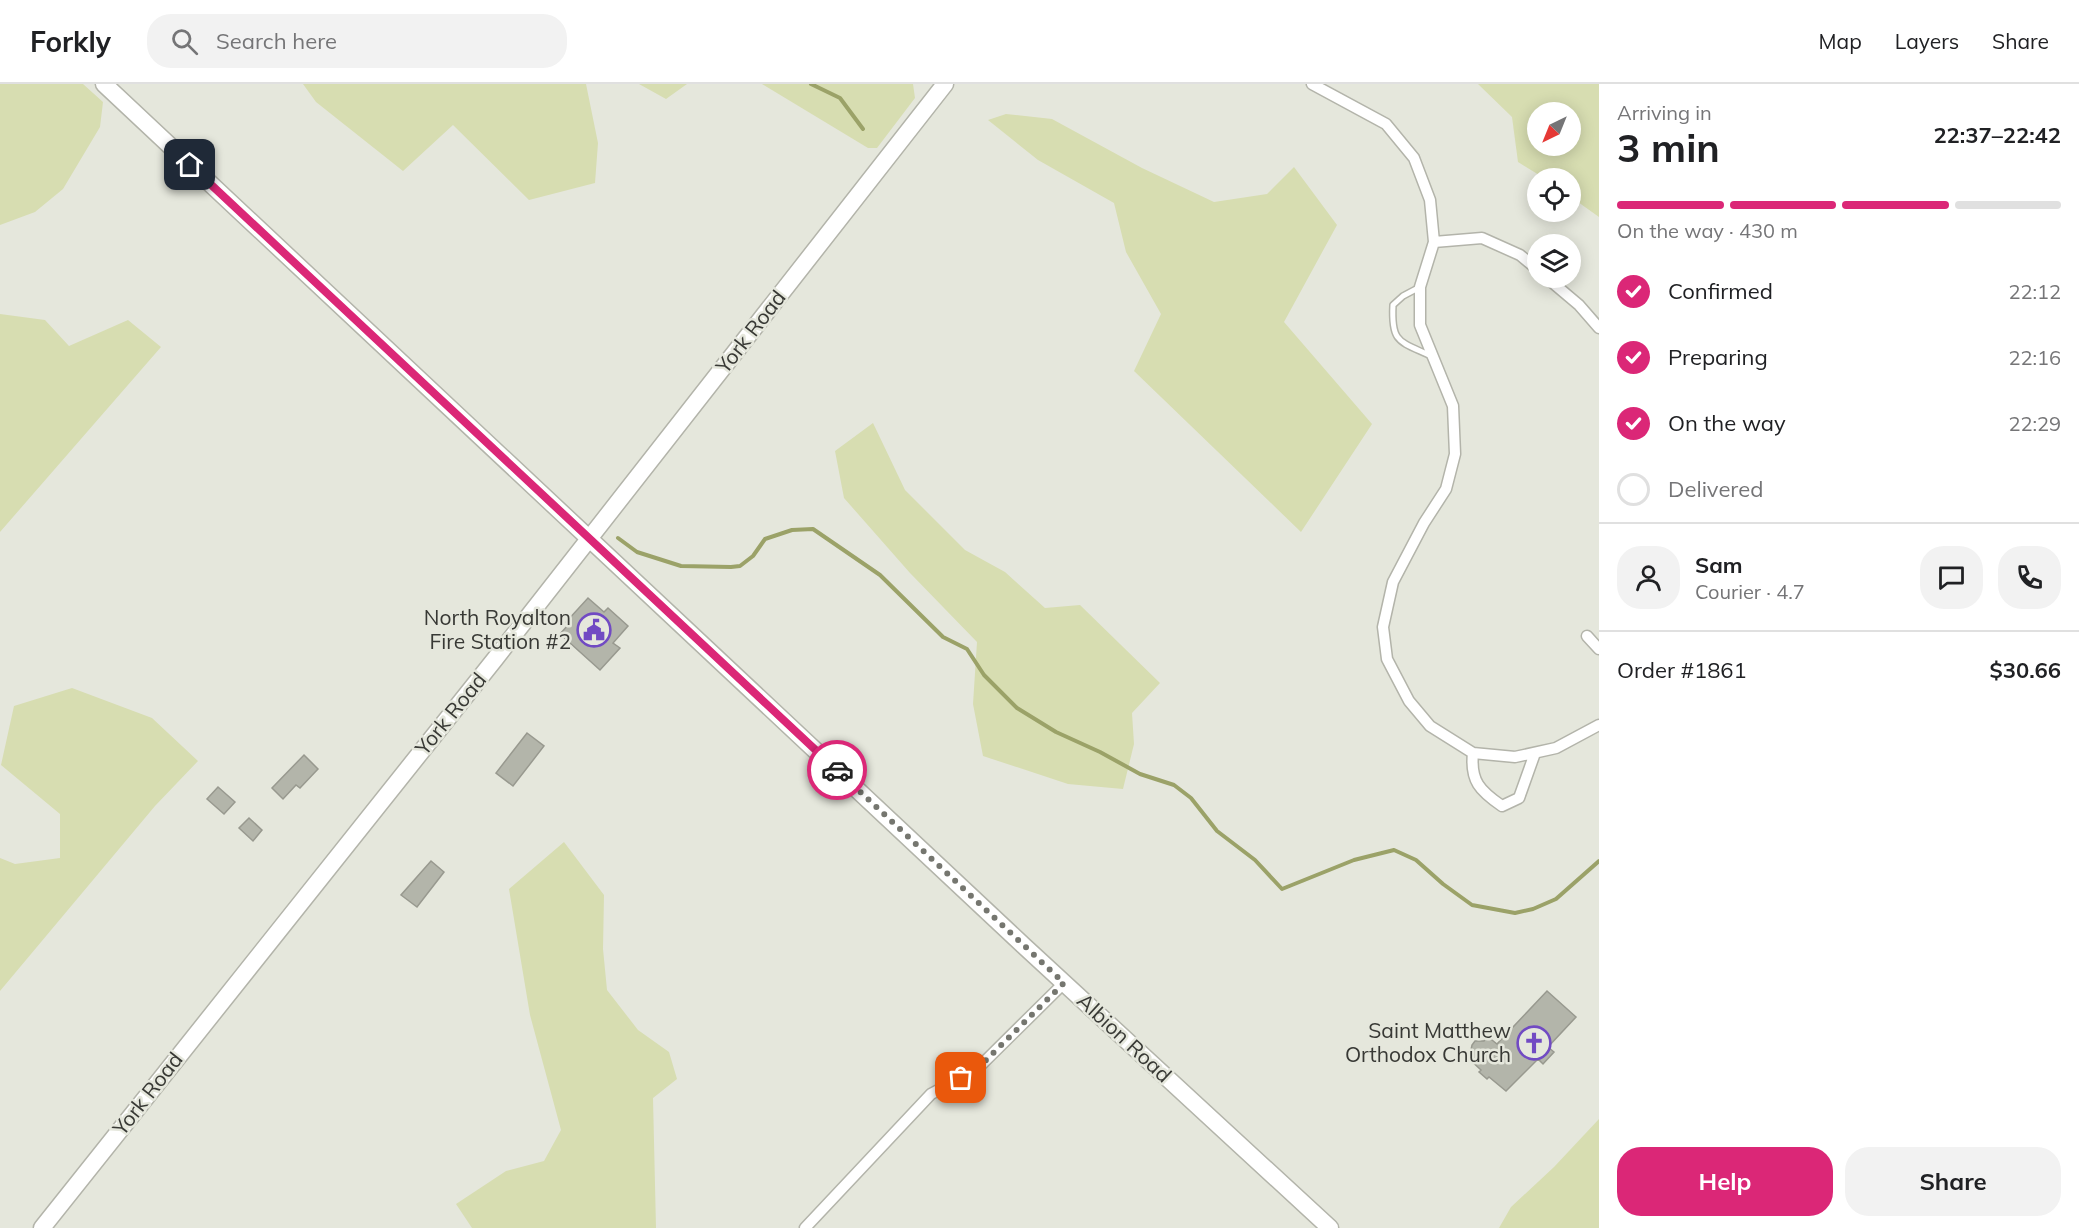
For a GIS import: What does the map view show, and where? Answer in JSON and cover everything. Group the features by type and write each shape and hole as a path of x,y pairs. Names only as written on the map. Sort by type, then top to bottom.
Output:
{"street":[{"name":"Albion Road","path":"104,84 1064,983 1330,1228"},
{"name":"York Road","path":"42,1228 589,539 945,84"},
{"path":"1312,84 1386,124 1414,158 1430,200 1434,242 1420,287 1420,325 1453,406 1455,454 1446,489 1424,523 1393,582 1383,627 1387,659 1409,701 1430,726 1473,753 1515,757 1536,753 1556,748 1599,725"},
{"path":"1434,242 1482,238 1520,255 1527,261"},
{"path":"1559,288 1579,305 1599,328"},
{"path":"1587,636 1599,650"},
{"path":"1473,753 1471,770 1483,793 1502,807 1519,798 1536,753"},
{"path":"805,1228 931,1094 976,1070 1064,983"}],"lane":[{"path":"1420,287 1403,296 1393,305 1392,326 1395,336 1402,343 1431,356"}],"green space":[{"path":"0,84 83,84 103,102 100,127 63,189 35,212 0,225"},
{"path":"303,84 586,84 598,143 595,183 529,200 453,125 403,171 316,102"},
{"path":"639,84 687,84 666,99"},
{"path":"762,84 913,84 915,98 877,148 868,148"},
{"path":"1478,84 1599,84 1599,217 1581,204 1581,168 1528,168 1518,162 1512,117"},
{"path":"1006,114 1052,119 1142,168 1214,202 1267,194 1294,167 1337,225 1284,322 1372,424 1301,532 1134,371 1161,314 1126,252 1114,203 1038,160 988,120"},
{"path":"0,314 45,320 69,346 128,320 161,347 0,532"},
{"path":"873,423 905,490 965,550 1005,572 1045,608 1080,605 1160,683 1132,713 1134,744 1123,789 1068,784 983,756 973,704 977,642 910,573 844,498 835,451"},
{"path":"72,688 152,718 198,761 155,806 0,991 0,858 15,864 60,858 60,814 1,765 14,706"},
{"path":"564,842 604,895 603,949 607,990 638,1030 669,1052 677,1079 653,1098 656,1228 472,1228 456,1204 506,1171 544,1161 561,1130 530,1015 509,889"},
{"path":"1599,1119 1599,1228 1499,1228 1511,1207 1554,1167"}],"building":[{"name":"North Royalton Fire Station #2","path":"588,598 604,612 608,608 628,626 613,643 620,648 600,670 560,634 569,624 566,622"},
{"path":"527,733 544,746 513,786 496,773"},
{"path":"304,755 318,769 300,788 296,785 283,799 272,788"},
{"path":"218,787 235,802 224,814 207,799"},
{"path":"249,818 262,830 253,841 239,828"},
{"path":"431,861 444,872 417,907 401,895"},
{"name":"Saint Matthew Orthodox Church","path":"1547,991 1576,1017 1548,1047 1554,1052 1543,1064 1538,1059 1506,1091 1489,1077 1487,1079 1468,1058 1472,1045 1475,1041 1484,1041 1487,1036 1497,1044"}],"waterway":[{"path":"811,84 840,98 863,129"},
{"path":"618,538 637,552 681,566 731,567 740,566 753,556 765,539 792,530 813,529 880,575 943,637 967,649 984,675 1017,708 1056,732 1140,774 1174,785 1191,798 1217,831 1255,860 1282,889 1354,860 1394,850 1416,860 1472,905 1515,913 1533,909 1556,899 1599,861"}],"way so far":[{"path":"837,770 1064,983 976,1070 961,1078"}],"place":[{"name":"North Royalton Fire Station #2","path":"594,630"},
{"name":"Saint Matthew Orthodox Church","path":"1534,1043"}],"route":[{"path":"190,165 837,770"}]}
